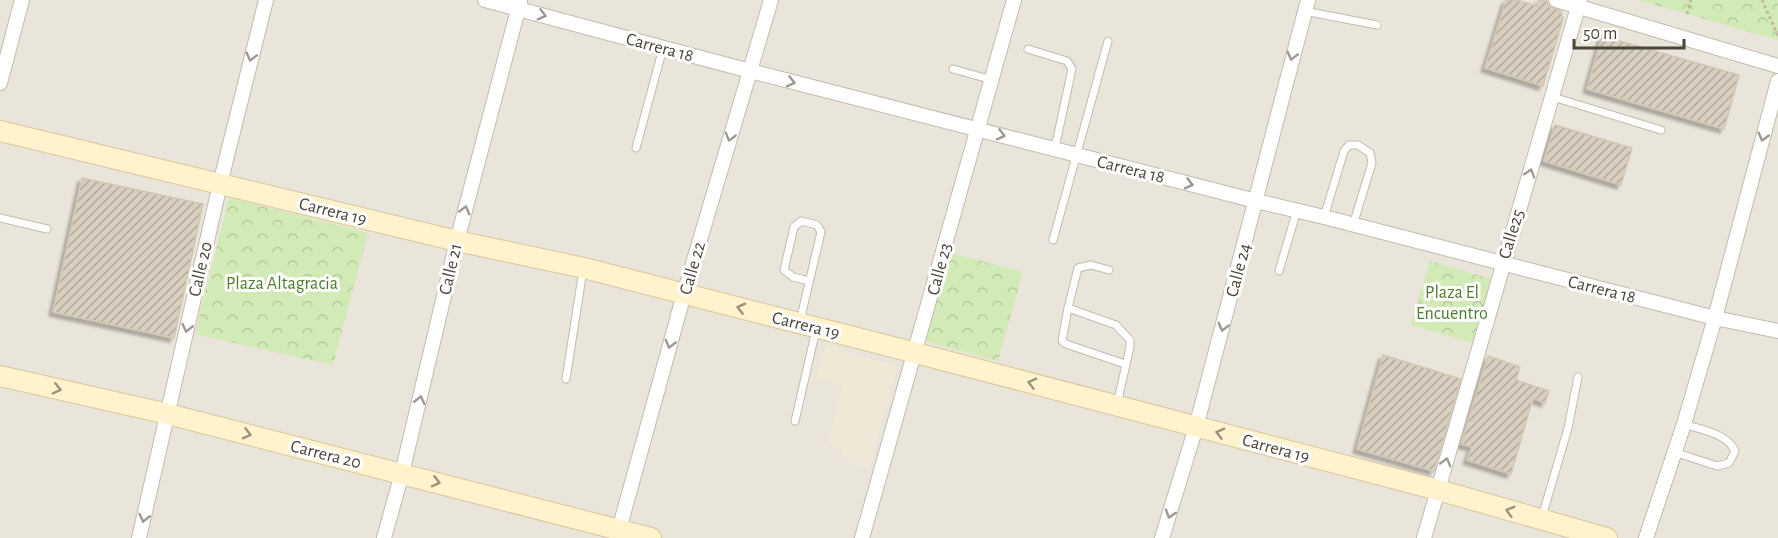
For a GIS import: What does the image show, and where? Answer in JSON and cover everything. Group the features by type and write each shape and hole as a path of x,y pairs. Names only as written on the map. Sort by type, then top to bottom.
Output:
{"street":[{"path":"0,83 22,0"},
{"name":"Calle 20","path":"139,538 219,183 266,0"},
{"name":"Carrera 18","path":"486,0 519,4 663,48 1502,264 1715,318 1777,328"},
{"name":"Calle 22","path":"618,534 684,294 771,0"},
{"name":"Calle 23","path":"862,538 1014,0"},
{"path":"1556,0 1579,3 1778,66"},
{"name":"Calle25","path":"1424,538 1579,3"},
{"name":"Calle 21","path":"384,538 402,474 457,241 519,4"},
{"name":"Calle 24","path":"1162,538 1196,427 1306,5"},
{"path":"1646,538 1684,424 1715,318 1778,81"},
{"name":"Carrera 19","path":"0,131 457,241 584,268 1438,490 1607,538"},
{"name":"Carrera 20","path":"0,376 168,414 402,474 618,534 651,538"}],"lane":[{"path":"1306,5 1377,25"},
{"path":"1053,240 1108,41"},
{"path":"636,148 663,48"},
{"path":"1028,49 1067,61 1072,69 1055,148"},
{"path":"953,69 992,80"},
{"path":"1553,97 1661,130"},
{"path":"1324,217 1344,151 1349,145 1358,145 1370,153 1372,163 1353,225"},
{"path":"1279,271 1297,210"},
{"path":"0,218 46,229"},
{"path":"795,421 808,325 809,281 821,232 817,225 801,220 794,227 784,270 793,277 809,281"},
{"path":"1109,270 1091,265 1078,268 1062,341 1125,364"},
{"path":"566,379 584,268"},
{"path":"1068,308 1116,325 1130,340 1116,406"},
{"path":"1541,519 1568,428 1578,377"},
{"path":"1674,452 1717,466 1729,463 1735,451 1733,446 1721,436 1684,424"}],"path":[{"path":"1687,14 1691,0"},
{"path":"1762,0 1778,36"}],"shaded area":[{"path":"0,0 1778,0 1778,538 0,538"},
{"path":"826,345 897,367 869,468 841,459 843,448 828,444 844,384 817,376"}],"green space":[{"path":"1638,0 1778,0 1778,40"},
{"name":"Plaza Altagracia","path":"229,198 368,233 333,365 195,334"},
{"path":"948,252 1023,272 998,361 922,340"},
{"name":"Plaza El Encuentro","path":"1430,261 1492,279 1473,343 1411,325"}],"building":[{"path":"1506,0 1517,0 1537,6 1539,0 1546,0 1550,7 1561,11 1563,19 1543,86 1485,68"},
{"path":"1602,36 1739,75 1724,129 1587,89"},
{"path":"1555,125 1632,148 1621,185 1544,161"},
{"path":"82,178 203,204 174,338 53,312"},
{"path":"1383,355 1461,379 1434,471 1357,449"},
{"path":"1488,356 1520,367 1516,380 1549,391 1545,403 1533,398 1511,474 1467,460 1472,447 1461,444"}]}
